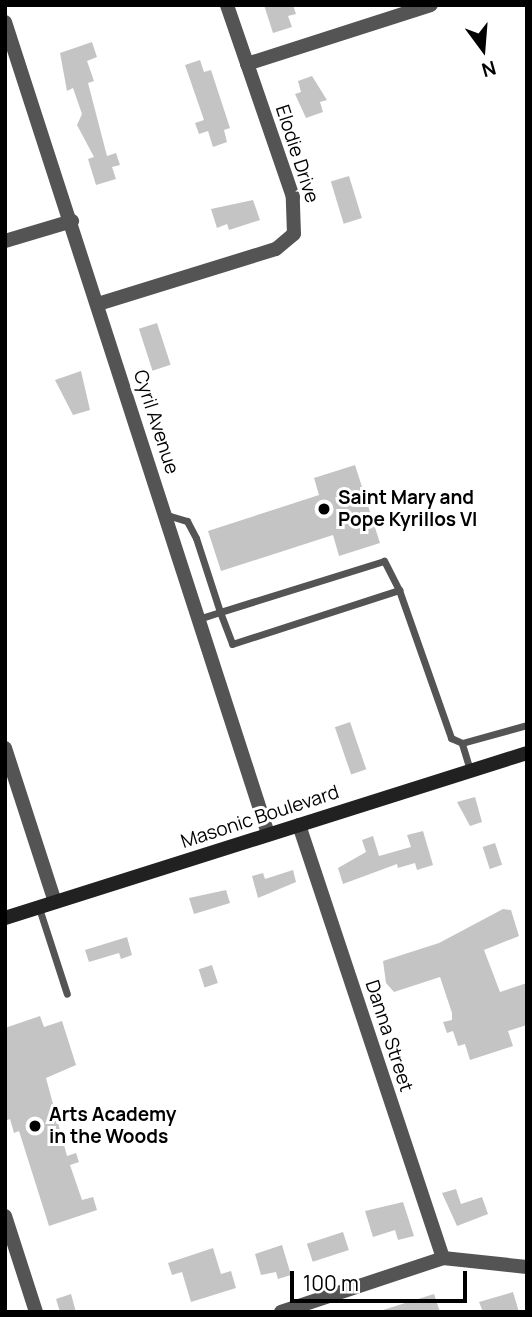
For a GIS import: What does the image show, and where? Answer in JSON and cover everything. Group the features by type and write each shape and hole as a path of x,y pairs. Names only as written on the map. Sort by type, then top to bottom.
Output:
{"street":[{"name":"Elodie Drive","path":"98,304 276,248 294,234 293,197 227,5"},
{"path":"247,64 431,5"},
{"name":"Cyril Avenue","path":"5,22 201,618 268,834"},
{"path":"5,241 72,221"},
{"path":"5,748 55,902"},
{"name":"Masonic Boulevard","path":"5,918 527,752"},
{"name":"Danna Street","path":"299,825 443,1258"},
{"path":"5,1216 36,1312"},
{"path":"281,1312 443,1258 527,1267"}],"lane":[{"path":"167,514 187,521 196,538 232,644 399,590"},
{"path":"201,618 384,561 399,590 451,738 462,743 527,725"},
{"path":"462,743 470,770"},
{"path":"39,907 67,995"}],"building":[{"path":"264,5 293,5 296,14 288,16 292,27 273,33"},
{"path":"92,42 97,57 87,61 94,81 88,83 107,156 116,153 120,165 112,167 116,179 96,185 88,159 94,157 77,125 82,114 73,88 67,91 60,53"},
{"path":"200,60 204,72 211,70 230,128 224,130 227,142 213,147 208,131 199,134 195,123 204,120 185,65"},
{"path":"312,76 327,100 320,102 323,112 306,118 295,94 301,92 298,81"},
{"path":"349,176 362,218 344,224 331,182"},
{"path":"253,200 260,220 229,230 227,224 217,228 211,209"},
{"path":"157,323 171,365 153,371 139,329"},
{"path":"81,371 90,410 73,415 55,380"},
{"name":"Saint Mary and Pope Kyrillos VI","path":"355,465 380,543 339,556 333,535 221,571 208,531 319,495 314,478"},
{"path":"350,722 366,769 351,774 335,727"},
{"path":"475,797 482,822 470,826 457,802"},
{"path":"423,831 433,865 417,870 415,863 398,868 397,864 343,884 338,868 366,852 362,840 373,836 379,856 411,847 407,835"},
{"path":"495,843 502,865 490,869 483,847"},
{"path":"293,870 296,882 258,898 252,876 263,873 265,879"},
{"path":"226,890 230,903 194,914 189,898"},
{"path":"503,909 511,910 519,936 484,950 500,992 527,983 527,1025 508,1031 513,1046 470,1060 465,1044 458,1046 453,1031 447,1033 443,1022 452,1020 452,1013 440,977 394,992 386,983 383,961 439,943"},
{"path":"127,937 132,955 121,959 119,953 89,962 85,950"},
{"path":"212,965 218,983 205,987 199,969"},
{"name":"Arts Academy in the Woods","path":"40,1016 44,1027 62,1021 76,1065 46,1078 67,1156 76,1153 79,1162 70,1165 82,1200 93,1197 97,1210 49,1226 19,1131 14,1133 10,1119 5,1121 5,1028"},
{"path":"456,1189 461,1204 482,1197 488,1214 457,1226 442,1193"},
{"path":"403,1202 414,1236 398,1240 395,1230 373,1237 365,1211"},
{"path":"343,1232 349,1250 313,1262 307,1244"},
{"path":"282,1245 291,1275 278,1279 276,1272 261,1275 255,1254"},
{"path":"213,1248 221,1274 231,1271 236,1288 191,1302 182,1272 172,1275 168,1263"},
{"path":"513,1292 519,1312 483,1312 479,1302"},
{"path":"71,1294 76,1312 60,1312 56,1299"},
{"path":"434,1294 440,1312 383,1312 383,1310"}],"place":[{"name":"Saint Mary and Pope Kyrillos VI","path":"324,509"},
{"name":"Arts Academy in the Woods","path":"35,1126"}]}
